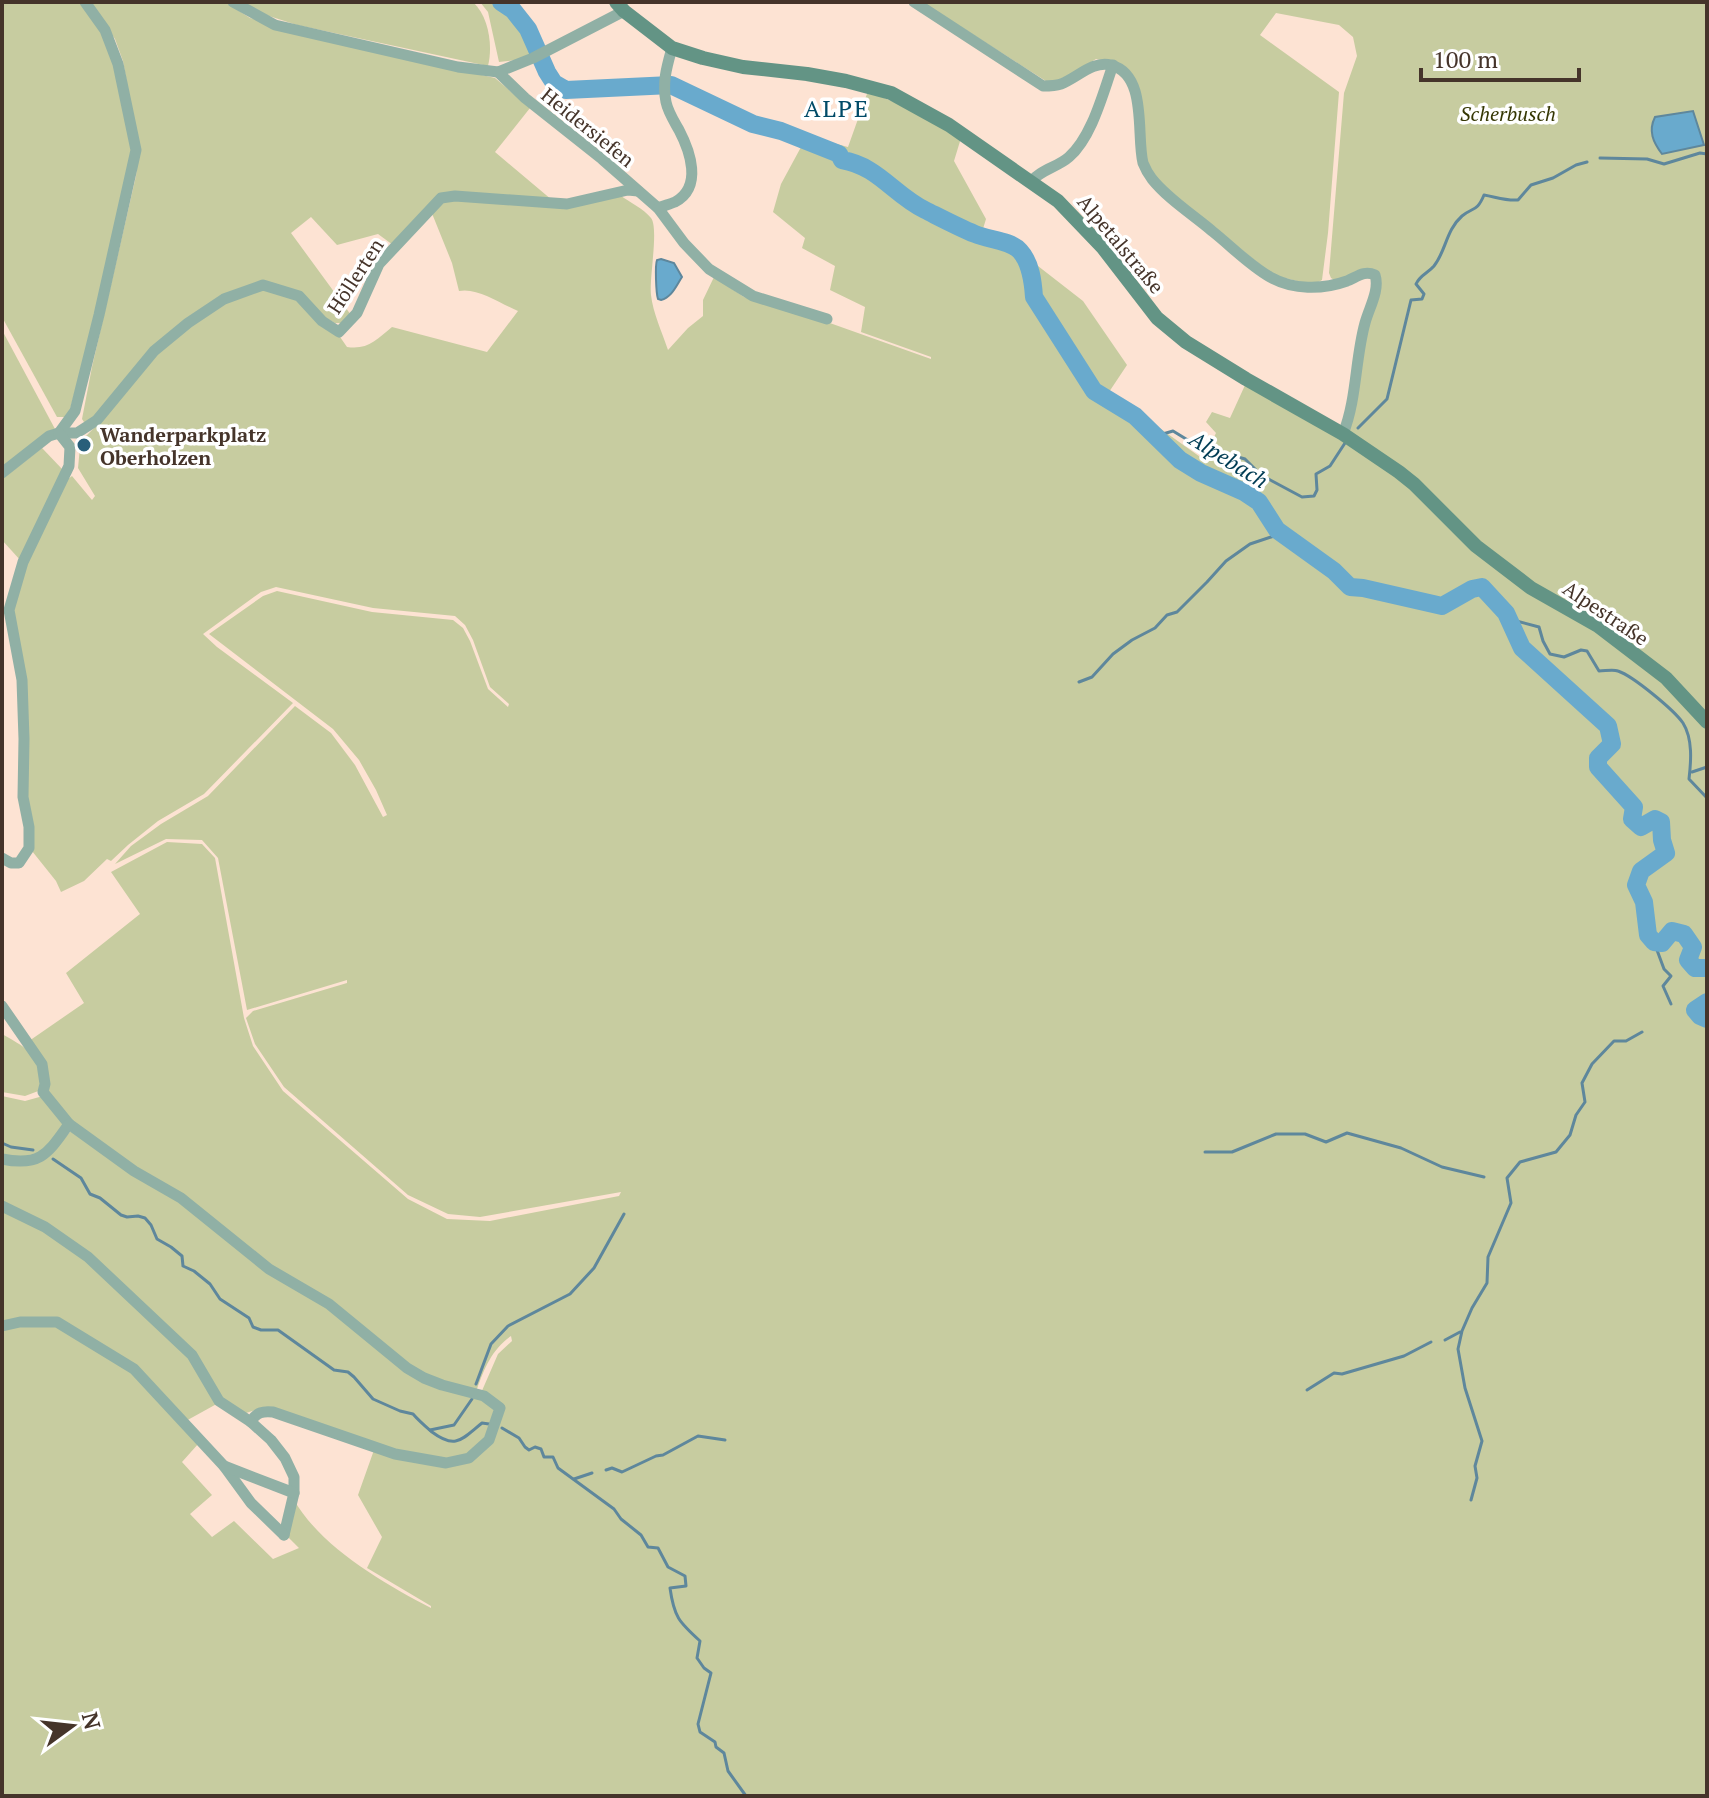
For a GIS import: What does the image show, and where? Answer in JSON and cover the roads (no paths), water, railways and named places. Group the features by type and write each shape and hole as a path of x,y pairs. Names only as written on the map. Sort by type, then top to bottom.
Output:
{"main road":[{"name":"Alpetalstraße","path":"620,7 672,48 743,67 807,74 891,93 949,125 1058,201 1103,248 1157,318 1186,342 1343,434 1414,484 1476,546"},
{"name":"Alpestraße","path":"1476,546 1531,588 1598,626 1666,678 1707,722"}],"street":[{"path":"2,473 49,436 59,433 75,411 136,150 118,64 105,30 85,2"},
{"path":"233,2 275,25 458,67 498,72 549,51 620,7"},
{"path":"914,2 1043,86 1058,85 1098,64 1113,65 1131,79 1138,103 1143,163 1150,178 1180,206 1271,277 1295,287 1313,288 1345,282 1365,273 1375,275 1376,288 1364,325 1343,434"},
{"path":"658,208 678,201 691,183 693,165 684,139 666,106 664,87 672,48"},
{"path":"1032,181 1036,175 1071,156 1094,122 1113,65"},
{"name":"Heidersiefen","path":"498,72 658,208 684,243 709,269 753,296 827,319"},
{"name":"Höllerten","path":"59,433 77,433 97,420 154,351 224,299 263,285 299,296 322,321 339,332 357,313 379,264 441,198 455,196 567,204 628,190 638,191"},
{"path":"2,858 19,863 29,848 29,827 23,797 22,680 9,610 23,562 69,466 70,447 59,433"},
{"path":"2,1006 42,1064 43,1092 69,1124 134,1171 181,1198 269,1269 329,1304 407,1368 442,1385 484,1396 500,1408 489,1440 469,1458 446,1463 395,1454 273,1412 263,1411 252,1418"},
{"path":"2,1159 34,1161 46,1155 69,1124"},
{"path":"2,1206 45,1227 88,1257 192,1355 219,1401 252,1418 271,1440 294,1477 294,1493 284,1535 251,1503 224,1466 134,1369 57,1322 20,1322 2,1326"},
{"path":"224,1466 294,1493"}],"water":[{"path":"1693,111 1704,145 1662,154 1652,136 1655,117"},
{"path":"657,260 674,263 682,277 671,294 661,300 657,296 656,273"}],"waterway":[{"name":"Alpebach","path":"501,2 513,10 528,29 547,72 554,83 566,90 671,85 753,124 781,131 839,154 842,160 866,168 925,210 975,234 1016,247 1029,267 1034,297 1094,391 1135,416 1180,460 1259,502 1277,530 1334,571 1350,587 1442,606 1472,589 1482,587 1506,613 1522,648 1608,726 1612,744 1598,758 1598,767 1634,807 1632,819 1641,827 1655,819 1661,822 1666,853 1641,871 1636,885 1644,902 1648,935 1654,942 1662,943 1672,931 1684,934 1693,947 1688,960 1695,968 1707,968"},
{"path":"1600,158 1647,159 1664,164 1700,153 1707,154"},
{"path":"1358,428 1387,399 1411,300 1422,299 1424,294 1416,284 1438,260 1449,234 1462,216 1477,207 1484,195 1518,200 1531,185 1587,162"},
{"path":"1156,436 1173,431 1230,461 1238,457 1245,459 1261,475 1302,497 1314,496 1317,490 1316,474 1330,466 1345,443"},
{"path":"1079,682 1092,677 1113,654 1155,628 1167,615 1177,612 1226,561 1250,544 1274,536 1277,530"},
{"path":"1509,619 1539,627 1550,654 1564,657 1581,650 1587,651 1599,671 1616,670 1625,674 1662,702 1686,729 1690,751 1689,779 1707,798"},
{"path":"1692,772 1707,767"},
{"path":"1654,942 1664,969 1671,976 1663,986 1671,1004"},
{"name":"Alpebach","path":"1707,1002 1695,1010 1707,1019"},
{"path":"1471,1500 1482,1441 1465,1388 1458,1349 1472,1308 1487,1283 1488,1257 1511,1203 1507,1178 1520,1162 1556,1152 1570,1135 1576,1115 1585,1102 1582,1083 1592,1064 1614,1041 1626,1041 1642,1032"},
{"path":"1205,1152 1232,1152 1276,1134 1305,1134 1326,1142 1347,1133 1401,1148 1442,1167 1484,1177"},
{"path":"2,1143 33,1150"},
{"path":"53,1159 81,1178 90,1194 121,1215 145,1218 157,1239 182,1256 183,1266 210,1284 220,1299 249,1318 253,1327 278,1330 334,1370 348,1372 373,1399 413,1414 432,1432 447,1440 458,1440 482,1423 489,1424"},
{"path":"476,1384 491,1344 508,1326 570,1294 594,1268 624,1214"},
{"path":"1445,1340 1460,1332"},
{"path":"1307,1390 1334,1373 1342,1374 1404,1356 1431,1342"},
{"path":"430,1430 454,1425 472,1399"},
{"path":"502,1428 519,1438 529,1450 535,1447 541,1449 544,1457 553,1457 558,1468 614,1509 641,1535 648,1547 658,1548 668,1567 685,1576 686,1586 670,1588 673,1606 682,1624 700,1641 697,1658 711,1673 698,1724 700,1732 724,1753 728,1771 746,1796"},
{"path":"606,1470 612,1468 622,1472 698,1436 725,1440"},
{"path":"574,1479 592,1473"}],"place":[{"name":"Wanderparkplatz Oberholzen","path":"84,445"}],"district":[{"name":"ALPE","path":"837,108"}],"park label":[{"name":"Scherbusch","path":"1508,113"}]}
